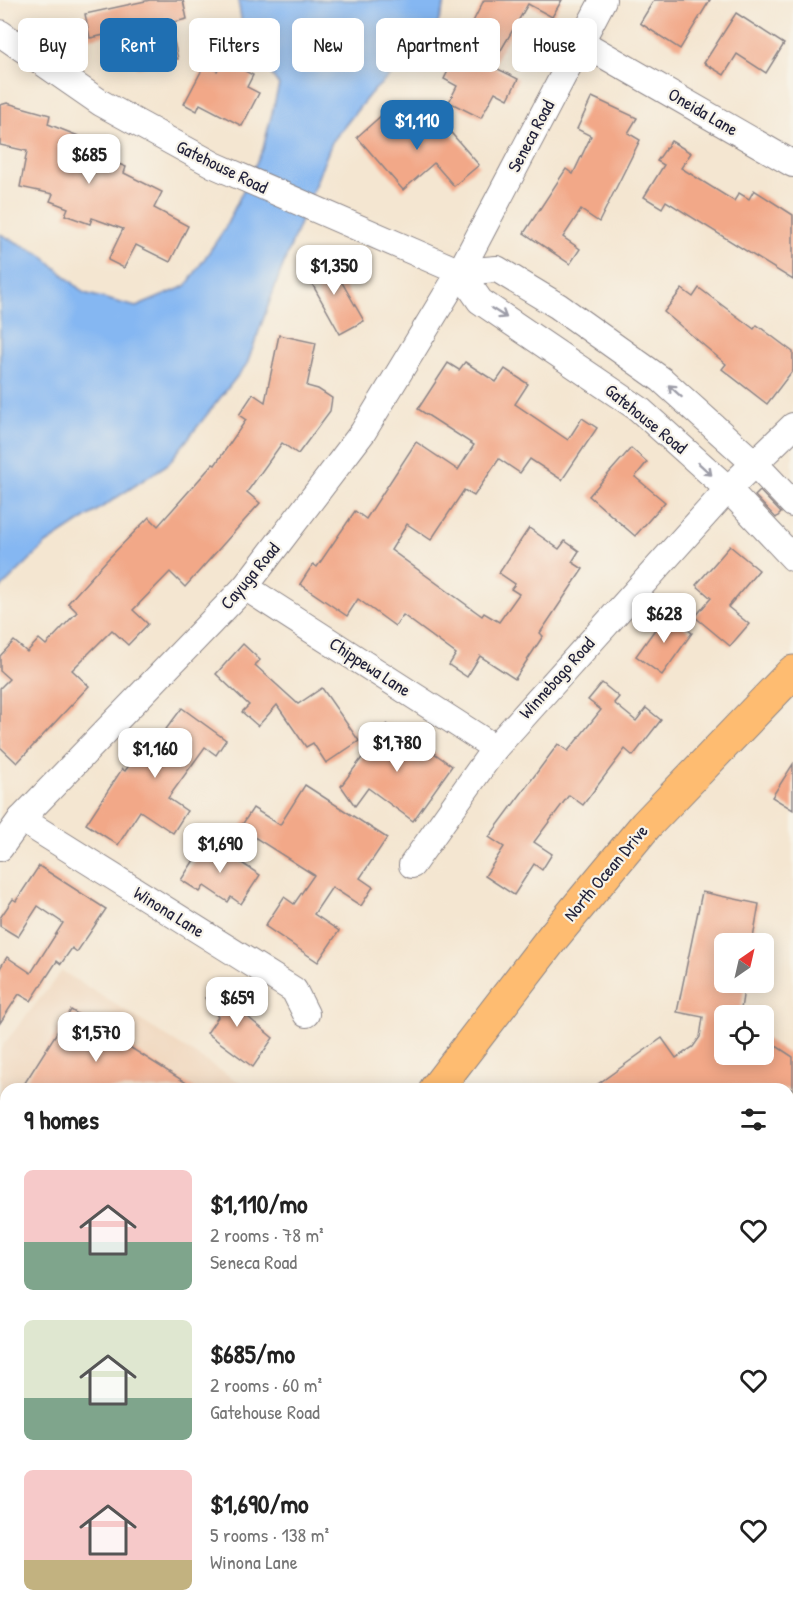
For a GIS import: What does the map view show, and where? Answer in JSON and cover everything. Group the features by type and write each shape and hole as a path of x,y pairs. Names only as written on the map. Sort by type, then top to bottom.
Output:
{"main road":[{"name":"North Ocean Drive","path":"441,1083 554,937 646,825 793,672"}],"street":[{"name":"Seneca Road","path":"594,18 603,0"},
{"name":"Gatehouse Road","path":"0,33 101,103 214,165 322,214 460,272 497,269 558,306 662,380 754,463 793,504"},
{"name":"Oneida Lane","path":"597,51 793,164"},
{"name":"Seneca Road","path":"460,272 565,72"},
{"name":"Gatehouse Road","path":"460,272 480,301 639,409 728,489 793,558"},
{"name":"Cayuga Road","path":"0,848 21,819 245,587 363,432 460,272"},
{"name":"Winnebago Road","path":"412,865 495,747 728,489 793,426"},
{"name":"Chippewa Lane","path":"245,587 495,747"},
{"name":"Winona Lane","path":"21,819 294,990 306,1014"}],"shaded area":[{"path":"62,971 240,1083 0,1083 0,1049"}],"water":[{"path":"238,0 446,0 440,18 376,18 376,72 394,72 370,94 332,142 247,364 168,464 46,544 0,589 0,234 42,255 84,293 136,307 186,286 224,230 263,149 279,85 270,72 280,72 280,18 241,18"}],"building":[{"path":"150,0 183,0 187,19 177,21 177,18 100,18 100,36 90,38 88,18 85,14"},
{"path":"484,0 562,0 552,17 528,4 520,18 512,18 512,31 500,52 500,18 475,18"},
{"path":"654,0 710,0 680,49 640,23"},
{"path":"736,13 784,44 766,73 737,54 724,75 704,63"},
{"path":"500,70 518,79 508,99 495,92 481,118 449,102 457,86 444,79 448,72 500,72"},
{"path":"201,72 247,72 253,75 247,87 259,93 242,126 200,104 197,111 184,104"},
{"path":"592,97 637,118 628,133 640,140 599,222 581,210 563,237 580,249 570,264 524,233 566,169 573,174 591,136 577,129"},
{"path":"7,103 50,115 48,124 91,141 87,151 126,167 124,173 162,192 154,208 188,226 170,262 136,245 124,268 108,260 123,229 92,218 90,224 65,215 68,208 50,201 53,194 20,187 27,151 0,145 0,105"},
{"path":"433,112 479,165 454,186 434,163 403,190 357,137 383,114 404,137"},
{"path":"671,141 691,153 681,168 734,201 739,193 749,199 754,190 793,215 793,280 666,201 662,208 644,197 664,165 657,161"},
{"path":"328,258 364,321 340,334 305,271"},
{"path":"699,288 754,329 757,325 793,352 793,370 767,404 722,369 726,364 664,312 682,289 693,297"},
{"path":"279,335 316,343 307,386 318,389 332,398 330,411 298,454 282,443 247,492 260,503 185,587 170,572 133,610 148,624 128,645 112,630 72,670 89,686 17,763 0,747 0,688 9,679 0,671 0,656 14,641 27,652 39,639 46,645 77,612 68,603 106,561 149,517 158,526 213,464 215,465 246,420 239,415 253,394 265,402"},
{"path":"465,362 496,382 505,369 528,384 515,404 568,440 582,418 597,428 562,480 530,459 520,473 499,459 474,496 464,490 431,540 407,524 391,550 482,616 484,613 499,622 519,594 511,589 515,584 499,573 529,528 559,549 565,541 579,551 572,562 583,569 540,633 543,636 515,679 480,656 467,677 449,665 456,654 403,615 395,626 358,599 347,616 300,584 313,564 317,567 355,511 366,519 416,442 458,470 474,445 418,409 448,363 459,370"},
{"path":"631,448 647,462 635,477 665,502 635,536 589,496"},
{"path":"760,491 781,513 776,518 755,496"},
{"path":"730,546 759,570 728,607 749,624 730,646 695,617 711,598 696,585"},
{"path":"666,614 692,633 662,675 636,656"},
{"path":"243,644 260,660 255,665 298,704 322,688 359,741 326,763 313,743 306,747 277,705 258,726 242,712 249,705 216,674"},
{"path":"602,683 619,697 614,703 636,721 646,708 661,720 633,756 625,749 583,805 569,795 534,842 552,854 542,870 534,864 514,895 485,876 504,847 489,837 558,744 568,751 601,710 588,700"},
{"path":"182,708 226,740 216,755 205,747 168,798 187,811 173,833 140,811 118,845 86,824 122,769 125,771 150,736 157,741"},
{"path":"387,724 418,746 420,743 452,766 413,821 368,788 355,806 341,786"},
{"path":"793,764 793,810 772,797"},
{"path":"305,785 387,838 360,878 373,887 361,906 332,887 314,914 339,931 318,962 265,926 284,897 294,904 314,875 240,828 253,808 280,825"},
{"path":"207,840 260,875 241,904 231,897 228,902 204,886 200,892 181,880"},
{"path":"39,866 106,909 77,952 72,948 61,964 57,961 31,1001 19,994 0,1023 0,968 7,957 31,973 63,923 38,906 18,937 0,926 0,918 13,899 16,901"},
{"path":"702,892 759,904 754,933 714,933 714,993 743,993 742,1005 714,1005 714,1065 774,1065 774,1045 793,1057 793,1083 599,1083 662,1038 676,1058 693,1047 700,1037 703,1017 677,1012"},
{"path":"224,985 242,1012 273,1038 253,1067 207,1033 218,1017 205,998"},
{"path":"71,1010 187,1083 25,1083"}]}
